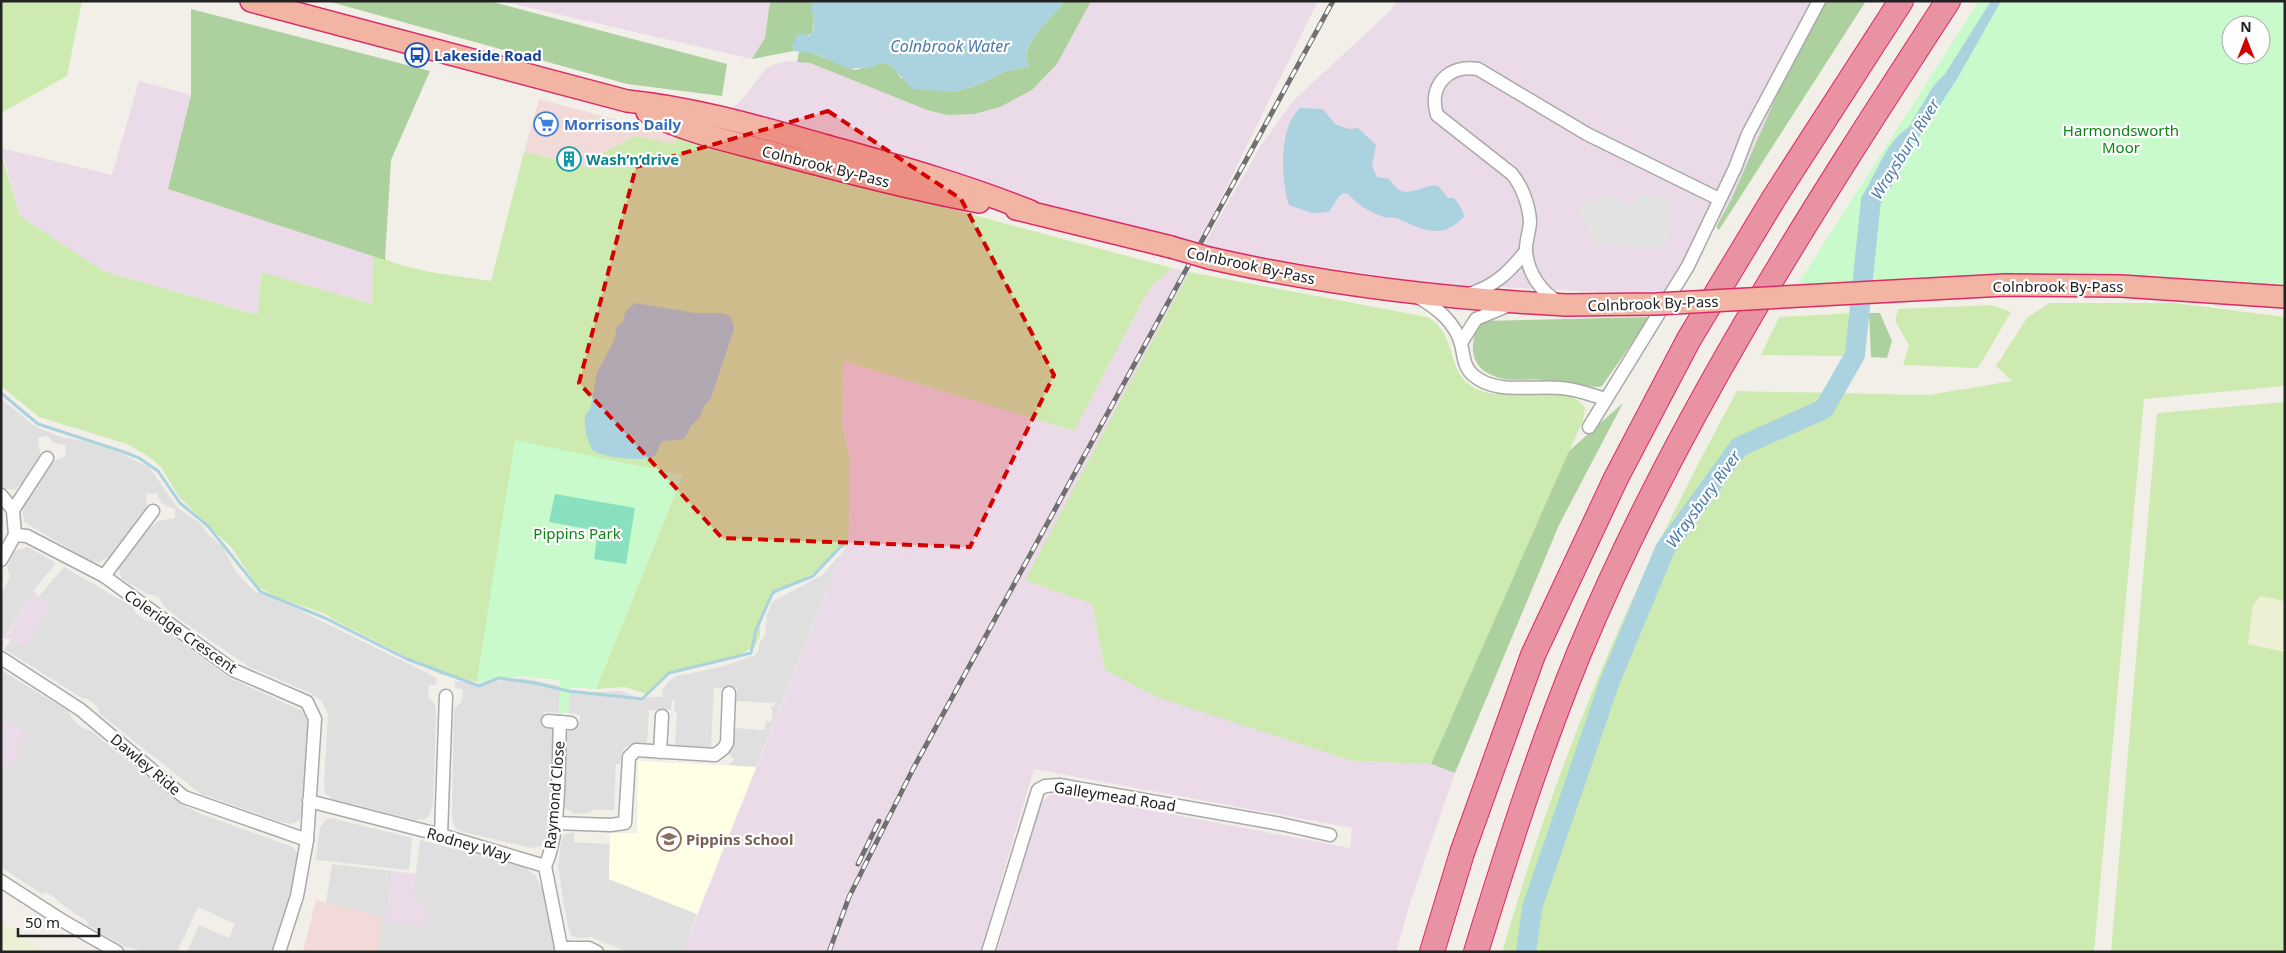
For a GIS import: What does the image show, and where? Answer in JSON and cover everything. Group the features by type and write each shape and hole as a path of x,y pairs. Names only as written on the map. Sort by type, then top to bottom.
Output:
{"highway":[{"name":"Colnbrook By-Pass","path":"251,1 628,101 650,114 691,129 748,146 952,197 1030,212 1209,258 1302,277 1457,298 1566,305 1656,304 2005,284 2121,286 2285,297"},
{"path":"1432,952 1462,853 1533,655 1616,478 1689,339 1774,198 1901,1"},
{"path":"1476,952 1529,784 1580,653 1640,522 1675,452 1786,257 1948,1"}],"street":[{"path":"1589,427 1688,266 1735,168 1748,134 1819,1"},
{"path":"1566,305 1547,294 1533,275 1526,251 1530,221 1525,199 1517,180 1512,174 1437,116 1434,101 1437,88 1450,73 1460,68 1478,69 1587,134 1719,199"},
{"path":"1457,298 1484,289 1498,281 1510,271 1526,251"},
{"path":"1412,293 1441,312 1461,343 1463,357 1472,374 1493,386 1563,388 1606,399"},
{"path":"1461,343 1469,328 1481,315 1517,303"},
{"path":"13,510 47,458"},
{"path":"1,495 13,510 15,535 1,560"},
{"path":"104,576 153,511"},
{"name":"Coleridge Crescent","path":"15,535 27,536 104,576 233,670 306,702 315,719 306,840 297,896 279,952"},
{"name":"Dawley Ride","path":"1,658 81,710 184,796 306,840"},
{"path":"555,823 625,823 629,757 636,750 715,755 727,743 729,693"},
{"path":"441,835 446,696"},
{"path":"660,752 662,716"},
{"name":"Raymond Close","path":"545,866 551,853 555,823 560,722"},
{"name":"Galleymead Road","path":"988,952 1038,790 1045,786 1075,787 1330,834"},
{"name":"Rodney Way","path":"310,801 413,830 441,835 545,866"},
{"path":"545,866 561,950 589,948 597,952"},
{"path":"1,881 64,922 117,952"}],"highlighted area":[{"path":"828,111 961,199 1054,375 970,547 722,538 579,383 636,167"}],"shaded area":[{"path":"500,1 770,1 765,38 752,59"},
{"path":"1091,1 1318,1 1198,245 991,189 726,111 739,103 766,69 775,64 789,61 810,63 927,110 1057,64"},
{"path":"1397,1 1825,1 1732,198 1678,290 1621,293 1437,284 1296,263 1203,246 1262,144 1293,101 1391,10"},
{"path":"139,81 191,95 168,189 373,254 372,304 261,272 259,315 103,271 20,216 1,148 112,175"},
{"path":"539,99 677,136 675,144 595,170 524,152"},
{"path":"1607,193 1631,206 1638,194 1669,195 1670,222 1668,238 1663,248 1595,245 1578,208"},
{"path":"1172,268 1189,272 1026,580 1092,604 1105,670 1352,761 1431,764 1455,773 1411,900 1396,952 997,952 1042,801 1050,795 1058,793 1350,848 1352,828 1034,769 980,952 683,952 843,551 848,545 849,456 842,423 844,361 1074,431 1149,289"},
{"path":"1,399 36,427 64,438 81,440 118,452 149,467 177,507 201,524 208,534 223,547 236,572 254,591 293,607 437,678 436,685 429,685 428,697 434,703 436,711 433,805 429,816 425,819 416,820 332,799 325,793 324,785 328,714 321,700 308,692 249,667 178,618 164,606 158,597 147,594 122,579 119,570 122,562 150,528 158,521 175,518 175,509 161,503 157,493 146,494 147,509 112,555 98,563 88,560 24,522 22,507 51,462 66,456 65,445 54,443 48,436 38,438 40,455 22,483 14,490 1,488"},
{"path":"28,547 56,563 33,591 4,639 1,637 1,595 10,577 7,567 15,551"},
{"path":"842,553 756,767 728,765 734,760 729,754 733,744 734,728 765,730 766,721 771,722 773,716 771,706 775,706 775,703 736,701 737,688 714,688 711,747 675,745 677,712 674,712 675,700 672,700 671,710 649,710 647,744 635,744 625,747 622,752 620,764 616,764 614,810 593,810 589,813 575,814 565,808 562,802 566,735 569,729 579,724 580,715 568,713 570,690 588,692 621,691 637,697 662,697 663,689 669,681 677,676 725,666 755,655 765,635 767,615 772,602 822,575"},
{"path":"64,567 133,607 136,613 146,621 153,622 230,678 307,713 309,717 302,814 299,821 291,824 281,822 201,794 100,714 97,706 88,699 82,698 4,649 12,639 27,646 50,604 38,597"},
{"path":"33,591 38,597 50,604 27,646 12,639 5,639"},
{"path":"2260,596 2285,601 2285,652 2248,644 2253,604"},
{"path":"1,670 68,711 73,720 83,728 91,731 181,804 201,814 293,847 298,854 297,878 274,952 187,952 199,925 229,938 235,924 198,907 177,952 144,952 124,946 87,925 88,922 54,897 46,892 43,895 1,867 1,766 8,769 12,762 14,763 16,749 26,734 1,718"},
{"path":"522,678 561,686 559,713 544,712 543,722 552,727 554,733 546,836 541,846 531,848 459,831 454,826 452,816 454,710 462,701 463,689 455,688 455,681 473,684"},
{"path":"1,718 26,734 17,749 20,751 15,763 12,762 8,770 1,766"},
{"name":"Pippins School","path":"638,761 756,767 697,914 609,879 610,833 637,833"},
{"path":"331,818 412,838 409,870 316,860 320,827 326,820"},
{"path":"574,832 574,842 610,844 609,879 697,914 683,952 627,952 591,937 578,938 572,936 564,906 558,866 562,838 566,834"},
{"path":"420,840 523,866 536,876 545,896 554,952 378,952 380,927 326,902 332,864 392,871 386,923 418,904 413,896"},
{"path":"392,871 416,874 413,896 418,904 428,905 426,927 386,923"},
{"path":"316,900 380,916 382,923 378,952 303,952"},
{"path":"1,921 47,952 1,952"}],"green space":[{"path":"1,1 82,1 67,76 1,113"},
{"path":"327,1 489,1 727,64 722,96 627,84"},
{"path":"770,1 812,1 814,17 812,33 792,46 794,51 752,59 765,38"},
{"path":"1065,1 1091,1 1057,64 1032,90 1000,107 974,114 948,115 927,110 810,63 797,62 799,52 807,51 855,70 885,62 895,69 901,78 953,92 980,84 1004,72 1029,66 1026,56 1031,42"},
{"path":"1825,1 1866,1 1719,230 1716,227 1732,198 1780,88"},
{"name":"Harmondsworth Moor","path":"1979,1 2285,1 2285,288 2179,278 2108,276 1794,290"},
{"path":"191,9 430,71 391,160 385,260 168,189 191,95"},
{"path":"635,136 675,144 677,136 1172,268 1149,289 1074,431 844,361 842,423 849,456 850,472 848,546 837,550 815,573 781,588 772,596 760,622 760,635 755,646 741,654 719,661 670,672 647,694 625,687 596,689 683,475 515,441 477,682 442,675 334,620 326,614 276,597 257,586 232,548 179,497 161,467 148,456 127,444 39,417 1,386 1,153 20,216 103,271 258,315 261,272 372,304 373,254 416,269 491,281 524,152 595,169 601,154"},
{"path":"1189,272 1427,317 1437,324 1444,334 1461,376 1469,384 1481,391 1506,394 1552,393 1566,395 1577,400 1585,408 1583,420 1431,764 1352,761 1154,696 1105,670 1092,604 1025,580"},
{"path":"2049,303 2175,303 2285,317 2285,386 2144,399 2094,952 1502,952 1545,816 1592,692 1660,539 1737,391 1928,395 2012,381 1996,366 2027,318"},
{"path":"1992,305 2011,312 1978,368 1903,365 1909,345 1895,321 1898,309"},
{"path":"1855,313 1856,327 1843,356 1761,355 1779,317"},
{"path":"1869,313 1880,313 1892,341 1887,358 1871,357"},
{"path":"1650,317 1602,386 1599,387 1535,379 1511,380 1500,378 1482,369 1474,356 1474,339 1480,321"},
{"path":"2285,402 2285,601 2260,596 2253,605 2248,644 2285,652 2285,952 2111,952 2157,413"},
{"path":"1623,403 1559,525 1455,773 1431,764 1569,451"},
{"name":"Pippins Park","path":"515,440 683,475 596,689 570,687 568,713 559,713 560,680 520,676 477,682"},
{"path":"555,494 635,508 626,564 594,559 598,531 549,522"}],"water":[{"name":"Colnbrook Water","path":"812,1 1065,1 1031,41 1026,55 1029,66 1004,72 980,84 953,92 913,89 885,62 871,67 849,69 816,54 794,51 792,47 796,35 803,33 808,37 813,29"},
{"path":"1991,1 2001,1 1957,79 1883,192 1869,184 1890,145 1908,128 1934,85 1945,74"},
{"path":"1300,108 1323,109 1335,124 1349,129 1358,128 1376,145 1372,166 1377,177 1389,179 1397,188 1407,192 1438,186 1448,198 1454,198 1464,217 1448,229 1432,231 1416,227 1397,218 1384,217 1374,213 1364,208 1348,194 1343,193 1329,212 1312,213 1289,205 1284,182 1283,155 1288,128"},
{"path":"635,303 695,313 722,313 730,316 734,326 711,398 703,408 701,416 691,426 685,438 662,441 657,452 652,457 631,459 613,457 593,451 585,428 585,418 586,413 590,410 597,372 614,341 617,326 623,322 626,311"}],"waterway":[{"name":"Wraysbury River","path":"1526,952 1532,908 1610,681 1665,549 1739,447 1824,409 1855,355 1871,200 1892,167"},
{"path":"1,393 38,424 124,452 139,458 158,471 180,503 208,526 261,592 325,618 407,659 479,686 499,678 535,683 568,691 642,699 669,673 751,653 756,630 773,592 813,576 844,543"}],"railway":[{"path":"829,952 849,897 913,769 1333,1"},
{"path":"858,864 879,821"}],"place":[{"name":"Lakeside Road","path":"417,55"},
{"name":"Morrisons Daily","path":"546,124"},
{"name":"Wash’n’drive","path":"569,159"},
{"name":"Pippins School","path":"669,839"}]}
